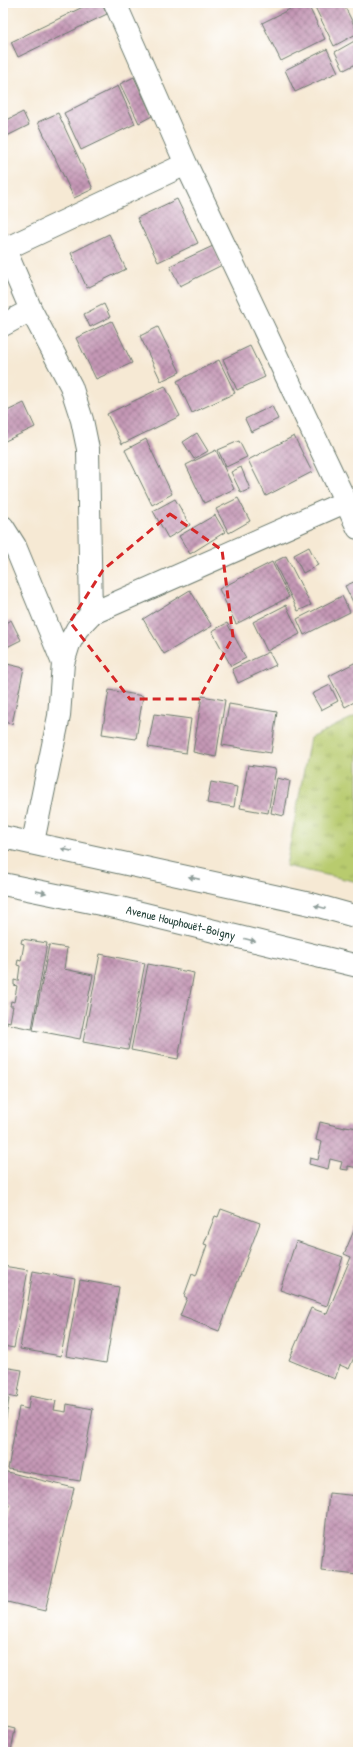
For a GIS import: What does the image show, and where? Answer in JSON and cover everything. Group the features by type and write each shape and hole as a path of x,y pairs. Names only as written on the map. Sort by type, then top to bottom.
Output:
{"main road":[{"path":"115,3 186,164 358,528"},
{"path":"91,614 88,449 82,420 71,386 31,310 4,247 186,164"},
{"path":"3,325 31,310"},
{"path":"33,842 59,716 63,663 69,644 77,629 91,614 345,502"},
{"path":"3,527 15,546 63,663"},
{"path":"3,837 33,842 358,917"},
{"name":"Avenue Houphouët-Boigny","path":"3,884 120,908 358,966"}],"highlighted area":[{"path":"170,514 222,550 233,637 199,699 130,699 70,622 103,570"}],"green space":[{"path":"358,715 358,882 286,866 310,738"}],"building":[{"path":"91,3 102,3 107,14 18,57 11,42"},
{"path":"302,3 307,3 325,39 281,61 262,23"},
{"path":"313,3 343,3 358,33 334,46"},
{"path":"358,39 358,63 344,70 335,52"},
{"path":"327,49 338,72 295,92 285,70"},
{"path":"134,77 152,116 139,123 120,84"},
{"path":"118,86 135,124 81,150 64,113"},
{"path":"23,112 29,125 3,138 3,122"},
{"path":"58,113 93,189 74,198 38,122"},
{"path":"177,199 198,243 158,262 137,218"},
{"path":"109,234 126,269 87,288 71,253"},
{"path":"213,246 222,265 180,286 170,266"},
{"path":"104,304 110,317 90,327 84,314"},
{"path":"112,321 132,363 96,379 76,338"},
{"path":"158,327 180,372 161,381 140,336"},
{"path":"250,346 265,377 237,390 223,359"},
{"path":"219,360 235,393 192,413 177,381"},
{"path":"165,386 180,416 122,444 107,414"},
{"path":"24,403 35,427 3,442 3,413"},
{"path":"272,406 278,419 251,432 245,419"},
{"path":"197,433 208,451 194,459 183,442"},
{"path":"294,436 312,472 266,496 248,460"},
{"path":"146,439 172,494 152,505 125,450"},
{"path":"239,441 247,457 226,467 218,450"},
{"path":"216,450 234,489 204,503 186,465"},
{"path":"241,467 250,489 241,493 231,472"},
{"path":"238,498 250,521 229,533 216,509"},
{"path":"175,499 190,525 168,538 153,511"},
{"path":"215,515 225,532 190,554 179,536"},
{"path":"309,547 318,565 303,573 294,555"},
{"path":"286,556 311,605 298,611 274,562"},
{"path":"272,562 289,597 236,624 219,589"},
{"path":"358,580 358,612 345,586"},
{"path":"190,590 212,626 164,654 143,619"},
{"path":"342,596 350,612 304,635 297,619"},
{"path":"286,605 300,634 267,651 253,622"},
{"path":"11,620 21,640 3,649 3,624"},
{"path":"227,623 246,658 231,666 212,631"},
{"path":"269,652 276,665 238,683 232,669"},
{"path":"358,661 358,700 345,707 329,676"},
{"path":"3,663 24,668 12,724 3,722"},
{"path":"330,685 338,701 321,710 312,694"},
{"path":"109,690 143,696 136,739 102,734"},
{"path":"202,696 225,700 216,757 193,752"},
{"path":"229,704 277,712 271,753 222,745"},
{"path":"154,714 191,719 186,753 148,747"},
{"path":"248,765 276,769 268,813 240,808"},
{"path":"277,778 290,781 284,816 271,813"},
{"path":"211,782 237,787 234,807 207,803"},
{"path":"22,939 47,943 32,1029 7,1024 7,1021 10,1022 13,1006 10,1006 11,1001 14,1002 17,986 14,985 14,980 18,981 20,966 17,965 18,960 21,961 24,944 21,943"},
{"path":"49,945 67,948 64,969 93,975 80,1039 33,1030"},
{"path":"100,954 145,963 128,1050 83,1042"},
{"path":"148,964 194,973 178,1059 131,1050"},
{"path":"320,1122 345,1128 345,1126 358,1128 358,1168 348,1166 348,1170 340,1169 342,1162 330,1159 328,1169 309,1164 310,1158 318,1160 322,1142 316,1140"},
{"path":"221,1209 260,1223 219,1331 180,1316 187,1298 184,1296 192,1274 196,1276 207,1245 204,1244 215,1216 218,1217"},
{"path":"358,1221 358,1348 349,1369 340,1365 335,1379 289,1360 311,1308 327,1314 351,1257 344,1254"},
{"path":"296,1241 343,1257 327,1306 280,1290"},
{"path":"3,1266 28,1270 14,1348 3,1346"},
{"path":"33,1271 75,1279 61,1356 20,1349"},
{"path":"80,1280 119,1287 106,1363 66,1356"},
{"path":"3,1367 22,1370 17,1398 3,1395"},
{"path":"30,1396 56,1401 54,1410 66,1412 67,1404 93,1409 80,1481 8,1469 19,1407 28,1409"},
{"path":"3,1398 9,1399 4,1429 3,1429"},
{"path":"3,1471 74,1488 45,1611 3,1601 3,1532 9,1505 3,1504"},
{"path":"329,1493 358,1496 358,1575 321,1571"},
{"path":"3,1726 15,1729 11,1752 3,1752"}]}
